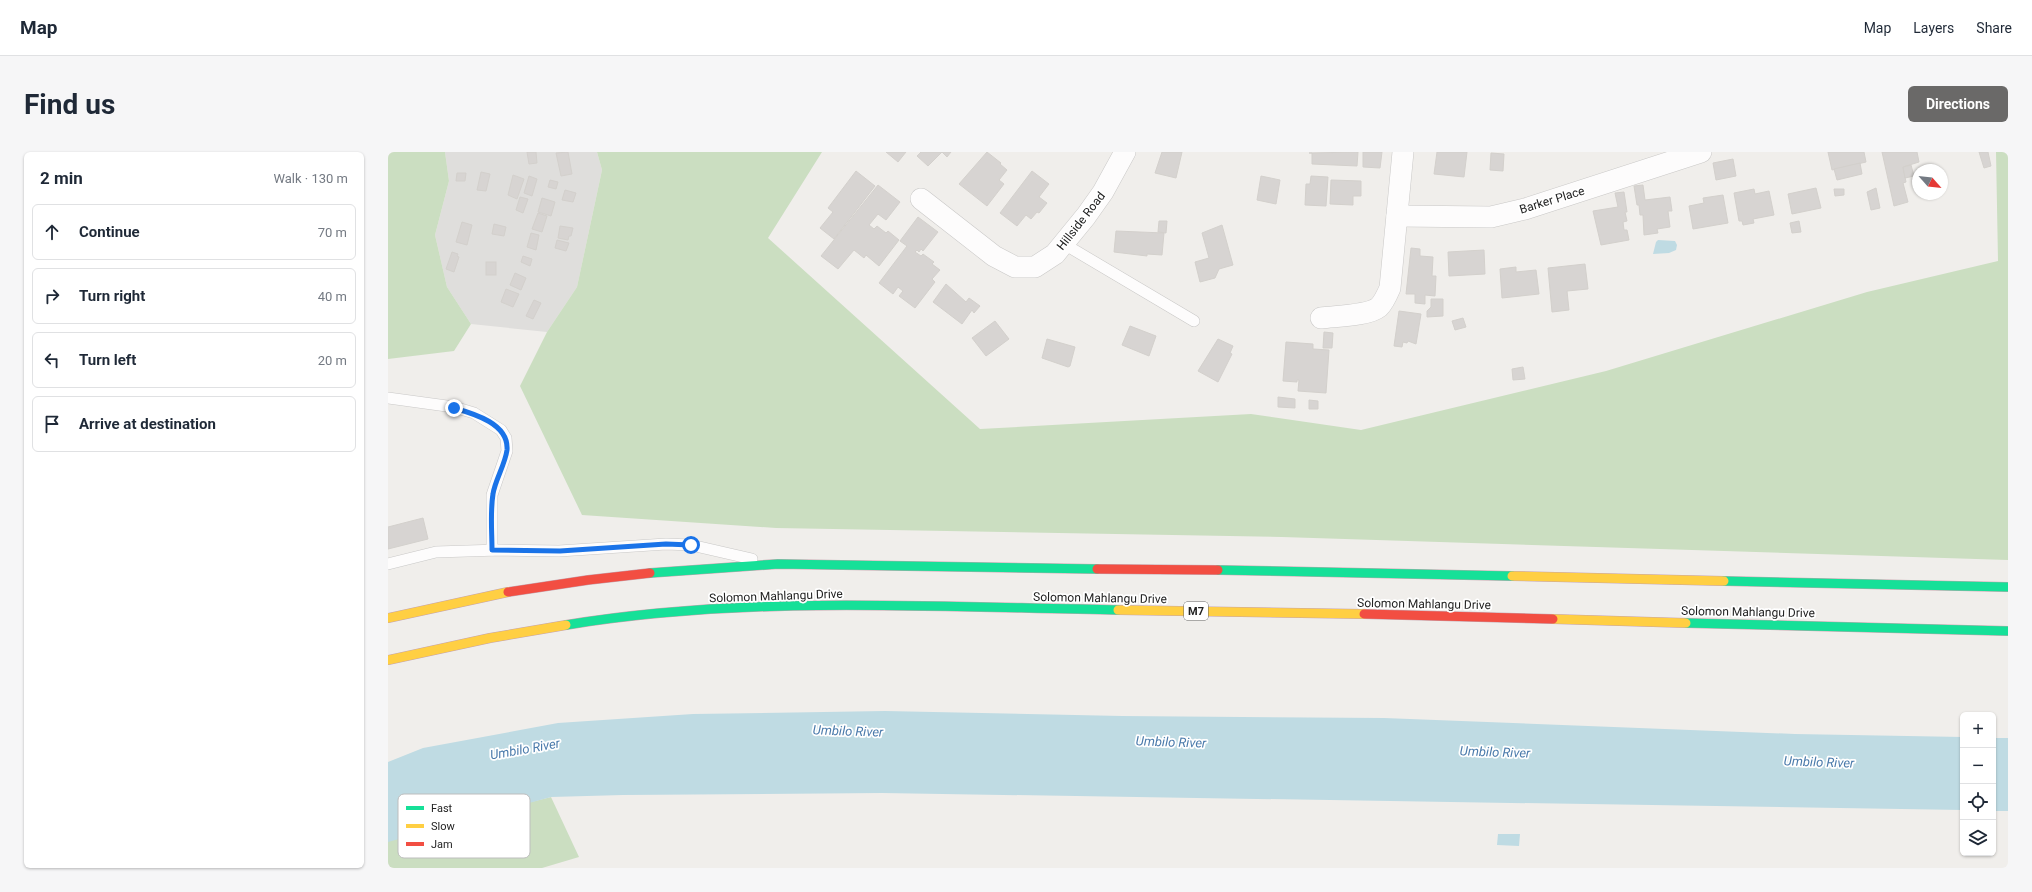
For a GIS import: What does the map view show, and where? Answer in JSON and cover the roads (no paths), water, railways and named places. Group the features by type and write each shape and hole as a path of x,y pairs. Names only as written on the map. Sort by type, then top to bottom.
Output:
{"highway":[{"path":"388,618 494,594 588,580 682,570 778,564 1332,572 2008,587"},
{"name":"Solomon Mahlangu Drive","path":"388,660 490,638 617,617 736,608 835,606 1274,612 2008,631"}],"street":[{"name":"Hillside Road","path":"921,199 994,256 1016,267 1035,266 1055,254 1064,244 1104,192 1125,152"},
{"path":"1321,318 1365,312 1378,307 1386,298 1390,288 1403,152"},
{"name":"Barker Place","path":"1397,216 1491,217 1525,210 1701,152"}],"lane":[{"path":"1064,244 1194,321"},
{"path":"388,398 454,408 474,413 500,430 506,438 507,451 492,495 492,550"},
{"path":"388,564 436,552 492,550 560,551 678,544 691,545 778,564"}],"water":[{"path":"1658,240 1675,241 1677,245 1676,250 1669,253 1653,254 1656,242"},
{"name":"Umbilo River","path":"885,711 1122,716 1384,718 1795,734 1960,737 1960,810 882,793 551,797 530,803 530,794 398,794 398,839 388,842 388,762 423,748 558,723 693,714"},
{"path":"1996,738 2008,738 2008,811 1996,811"},
{"path":"1498,834 1520,834 1519,846 1497,845"}]}
